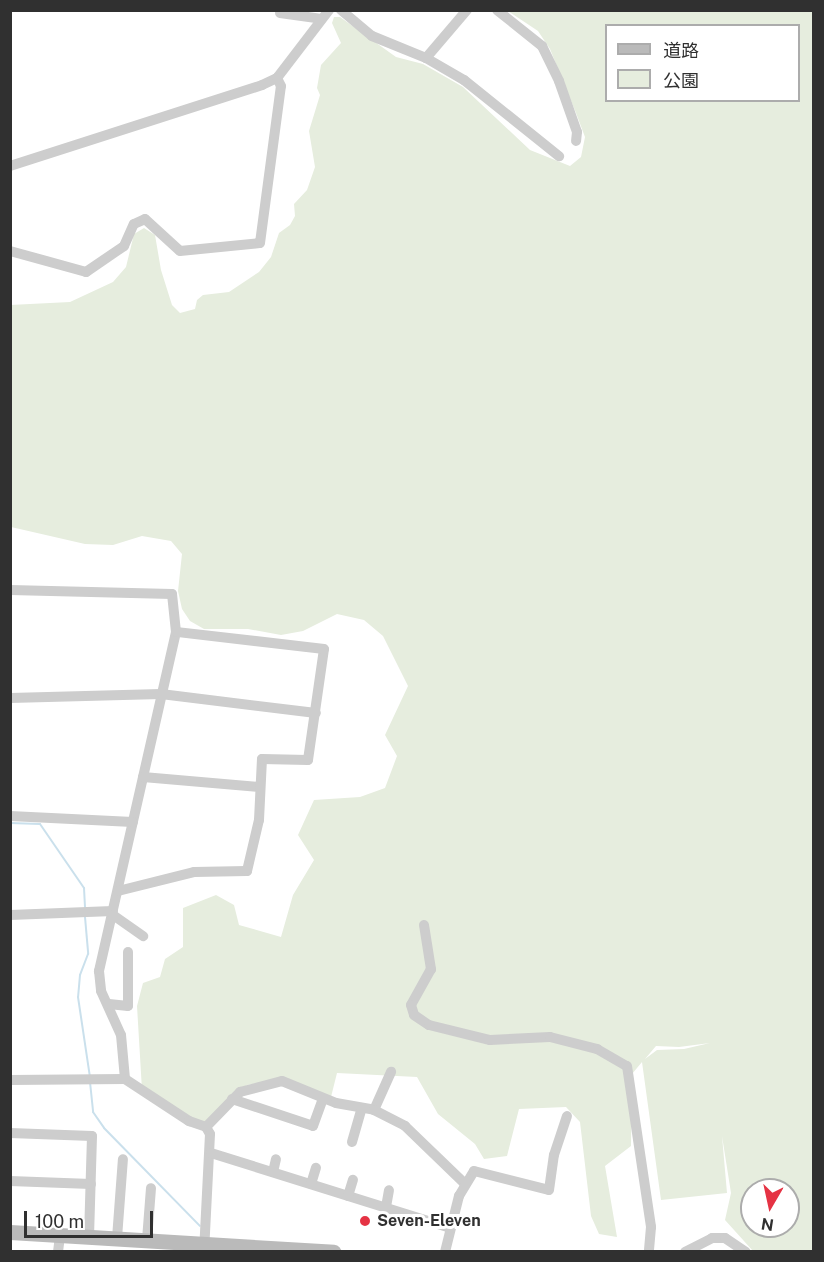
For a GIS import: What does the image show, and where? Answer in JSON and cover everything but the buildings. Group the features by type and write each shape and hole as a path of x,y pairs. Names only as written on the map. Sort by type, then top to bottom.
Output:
{"main road":[{"path":"10,1232 147,1240 205,1247 333,1251"}],"street":[{"path":"340,10 372,36 426,58 482,93 503,115 559,156"},
{"path":"426,58 467,10"},
{"path":"497,10 542,46 559,81 577,132 576,141"},
{"path":"280,13 325,15"},
{"path":"10,166 276,78 325,15"},
{"path":"174,249 203,254 233,251 263,239 281,87 276,78"},
{"path":"10,251 86,272 124,246 134,224 145,219 161,231 174,249 175,262"},
{"path":"10,590 172,594 176,632 99,971 101,992 109,1004 121,1035 125,1079"},
{"path":"118,891 194,872 247,871 259,820 262,759 308,760 324,649 176,632"},
{"path":"10,698 161,694 316,713"},
{"path":"143,777 260,787"},
{"path":"10,816 133,822"},
{"path":"10,915 113,913 143,936"},
{"path":"424,925 431,969 411,1005 414,1015 429,1025 490,1040 550,1037 597,1049 627,1066 651,1227 650,1251"},
{"path":"109,1004 129,1006 128,952"},
{"path":"374,1110 391,1072"},
{"path":"10,1080 125,1079 189,1122 206,1127 210,1134 211,1153 205,1247"},
{"path":"206,1127 240,1092 282,1081 323,1098 374,1110 405,1126 464,1183"},
{"path":"232,1100 313,1126 323,1098"},
{"path":"352,1142 362,1108"},
{"path":"445,1251 464,1183 474,1171 549,1190 554,1155 567,1116"},
{"path":"10,1133 92,1136 89,1237"},
{"path":"211,1153 451,1228"},
{"path":"117,1238 123,1159"},
{"path":"273,1172 276,1159"},
{"path":"311,1184 316,1168"},
{"path":"10,1180 91,1184"},
{"path":"348,1196 353,1180"},
{"path":"147,1240 151,1188"},
{"path":"386,1207 389,1190"},
{"path":"58,1251 60,1235"},
{"path":"685,1251 712,1238 725,1238 746,1251"}],"green space":[{"path":"508,11 813,11 813,1251 753,1251 741,1238 800,1238 800,1178 740,1178 740,1237 725,1220 731,1193 722,1136 727,1193 661,1200 642,1062 632,1074 631,1146 605,1166 617,1237 599,1234 591,1216 580,1122 566,1107 519,1109 507,1156 484,1159 475,1144 438,1114 417,1077 337,1073 330,1101 279,1080 247,1085 206,1127 142,1090 137,1006 143,983 160,977 165,959 183,947 183,908 216,895 234,905 239,925 281,937 293,895 314,860 298,835 314,800 360,797 385,788 397,756 385,735 408,686 383,636 364,620 337,614 303,631 281,635 248,629 204,629 190,621 182,609 178,591 182,554 171,541 142,536 113,545 85,544 11,527 10,305 70,302 113,282 126,267 134,234 144,228 155,235 161,270 172,305 180,313 195,309 197,300 203,295 229,292 259,272 271,257 279,233 290,225 295,216 294,204 307,190 315,167 309,131 320,95 317,88 321,65 341,43 332,23 334,17 340,17 396,57 423,64 463,87 530,150 570,166 581,157 585,137 550,49 538,31","holes":["710,1043 684,1049 657,1050 645,1059 656,1046 679,1047"]}],"waterway":[{"path":"10,823 40,824 84,888 85,908"},
{"path":"85,917 88,954 80,975 78,997 90,1077"},
{"path":"90,1082 93,1112 104,1128 200,1226"}],"place":[{"name":"Seven-Eleven","path":"365,1221"}]}
